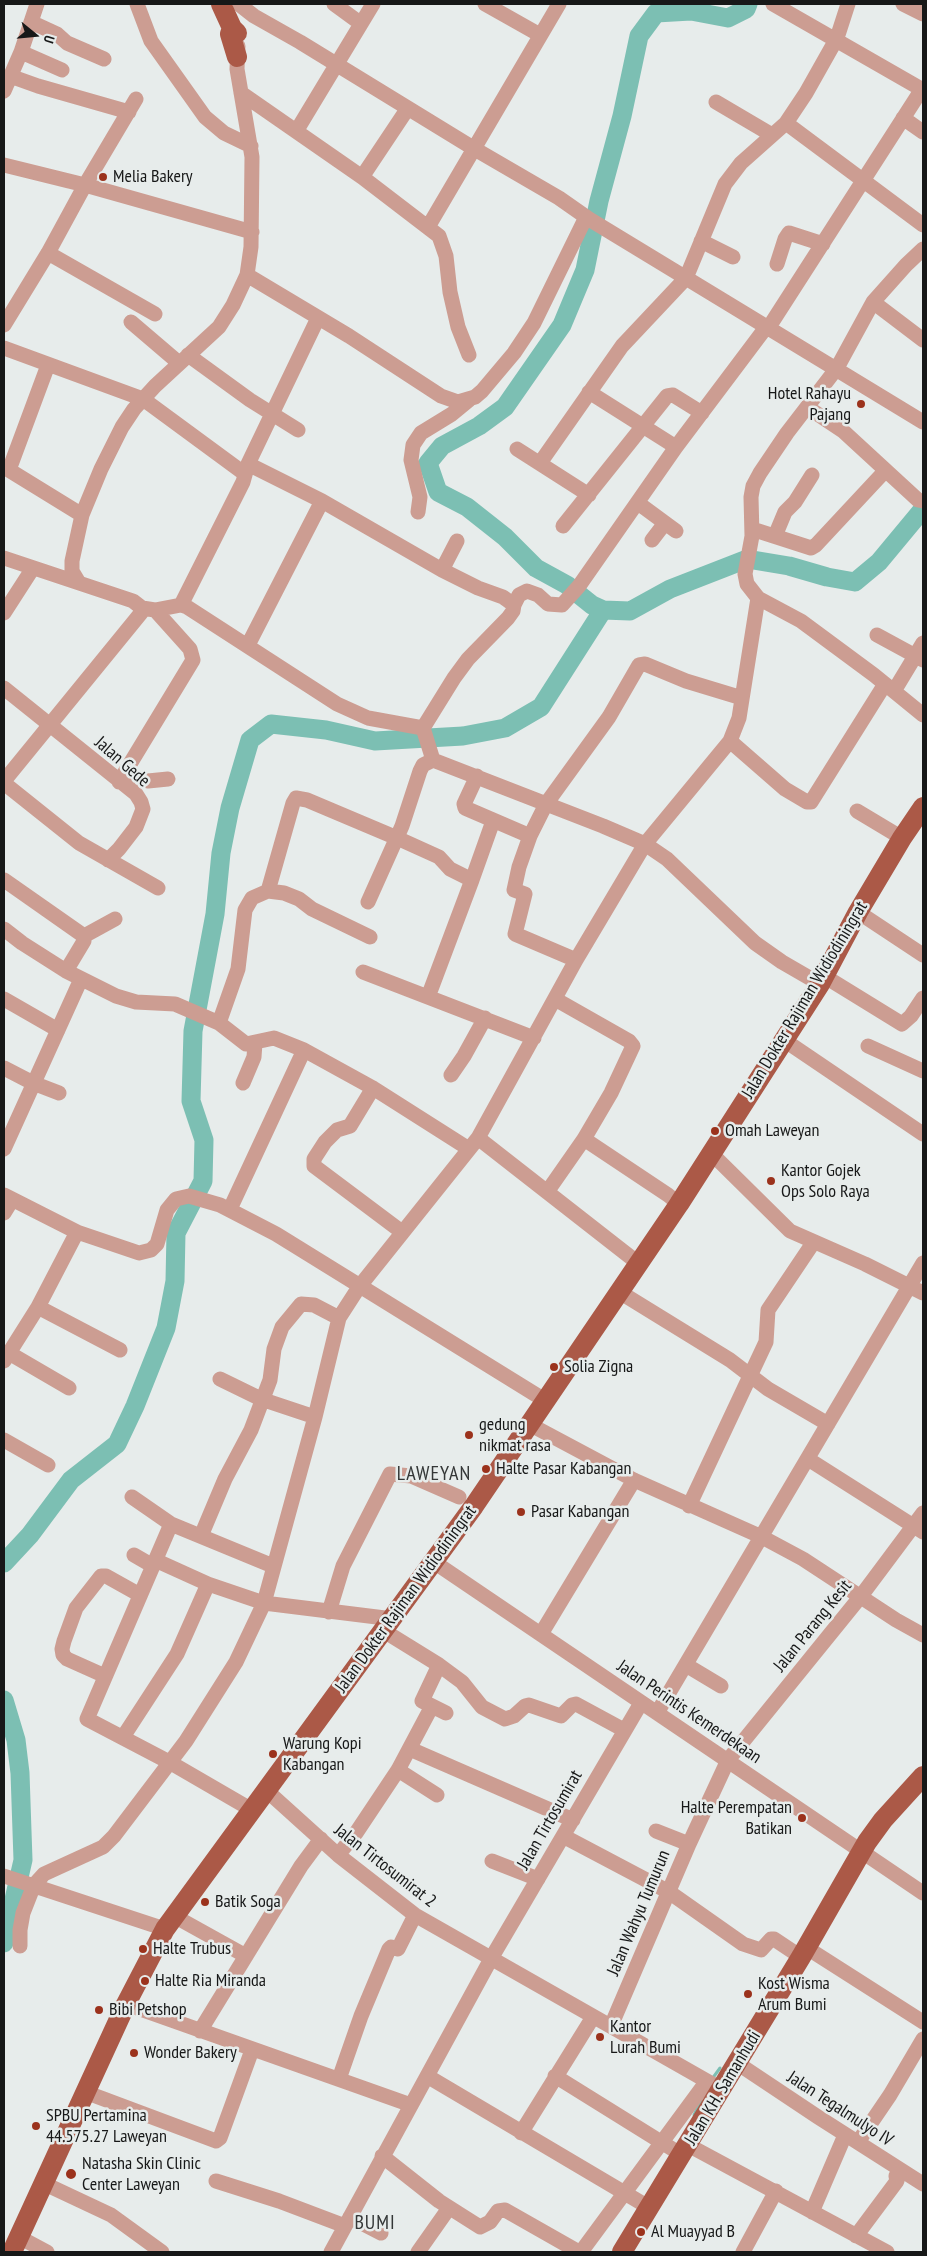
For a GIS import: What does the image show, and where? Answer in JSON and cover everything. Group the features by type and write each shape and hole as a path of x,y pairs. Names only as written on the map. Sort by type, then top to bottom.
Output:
{"main road":[{"path":"233,15 230,34 237,56"},
{"name":"Jalan Dokter Rajiman Widiodiningrat","path":"16,2245 126,2004 170,1923 434,1562 546,1401 618,1291 679,1204 822,980 858,912 902,838 923,807"},
{"name":"Jalan KH. Samanhudi","path":"622,2252 640,2202 685,2150 713,2085 738,2063 873,1832 923,1776"}],"street":[{"path":"4,91 21,52 37,4"},
{"path":"137,4 151,41 205,117 224,133 251,146"},
{"path":"334,4 360,23"},
{"path":"297,130 373,4"},
{"path":"485,4 540,35"},
{"path":"428,227 472,148 559,4"},
{"path":"432,757 424,730 454,678 468,659 508,618 519,595 527,591 538,595 548,604 562,605 579,586 676,448 768,327 922,89 837,38 773,4"},
{"path":"540,463 589,392 639,326 686,278 716,202 731,174 786,123 806,93 837,38 848,4"},
{"path":"903,4 923,14"},
{"path":"233,15 254,16"},
{"path":"233,15 254,16 336,64 923,422"},
{"path":"31,22 57,34 67,43 104,59"},
{"path":"21,52 62,70"},
{"path":"78,581 72,571 72,561 82,515 101,469 119,433 143,399 219,327 233,305 247,275 252,232 253,168 237,56"},
{"path":"10,76 128,112"},
{"path":"241,93 297,130 437,233 444,244 450,292 458,327 469,355"},
{"path":"4,325 48,253 85,185 136,99"},
{"path":"716,102 772,135"},
{"path":"362,177 408,108"},
{"path":"903,118 923,132"},
{"path":"786,123 923,225"},
{"path":"4,165 85,185 252,232"},
{"path":"418,512 420,497 411,460 413,444 422,433 452,414 493,380 534,323 587,218"},
{"path":"777,264 785,239 790,233 823,244"},
{"path":"701,241 734,257"},
{"path":"923,250 906,265 873,302 837,368 769,458 753,486 752,534 746,568 747,584 758,598 801,621 923,715"},
{"path":"48,253 156,314"},
{"path":"247,275 449,400 458,402 475,396"},
{"path":"873,302 923,340"},
{"path":"182,605 243,482 246,469 318,318"},
{"path":"131,322 184,359 298,430"},
{"path":"4,348 143,399 246,469 322,501 442,570 514,605"},
{"path":"48,365 6,469 82,515"},
{"path":"589,392 676,448"},
{"path":"563,526 669,395 673,395 702,413"},
{"path":"807,407 843,431 918,500 923,501"},
{"path":"517,449 589,495"},
{"path":"752,534 775,536 800,546 811,548 816,545 885,471"},
{"path":"775,536 785,512 812,475"},
{"path":"248,645 322,501"},
{"path":"638,502 671,527 652,540"},
{"path":"442,570 457,540"},
{"path":"4,558 133,600 148,609 190,649 193,660 121,779 148,781 168,779"},
{"path":"4,613 33,568"},
{"path":"20,1946 20,1930 29,1884 44,1874 102,1847 114,1836 171,1763 246,1645 264,1603 315,1417 339,1318 359,1287 473,1144 576,960 645,844 730,741 736,730 758,598"},
{"path":"158,888 79,843 4,782 141,613 148,609 182,605 248,645 322,695 353,712 384,722 424,730"},
{"path":"877,635 919,659"},
{"path":"730,741 785,789 807,802 811,802 889,688 919,659 923,643"},
{"path":"576,960 515,934 525,894 514,890 522,855 546,804 609,716 639,665 645,664 686,681 742,698"},
{"name":"Jalan Gede","path":"4,688 121,779 136,794 143,809 132,835 108,860"},
{"path":"432,757 645,844 668,859 755,942 782,962 822,980 902,1024 912,1016 923,998"},
{"path":"368,902 397,838 420,771 423,765 432,757"},
{"path":"477,776 464,806 493,821 530,836"},
{"path":"268,891 296,798 307,800 439,857 450,870 472,880"},
{"path":"857,811 902,838"},
{"path":"428,997 493,821"},
{"path":"4,880 84,936"},
{"path":"217,1022 238,969 246,906 252,898 268,891 298,899 312,909 370,937"},
{"path":"858,912 923,955"},
{"path":"84,936 115,919"},
{"path":"4,929 66,971 116,996 136,1002 175,1004 217,1022 242,1043 249,1045 261,1040 274,1038 304,1050 473,1144 547,1192 638,1263"},
{"path":"66,971 84,941 84,936"},
{"path":"363,972 534,1038"},
{"path":"4,1149 80,979"},
{"path":"4,999 58,1030"},
{"path":"547,1192 584,1139 611,1093 633,1046 629,1041 555,999"},
{"path":"451,1075 472,1043 484,1018"},
{"path":"784,1040 923,1134"},
{"path":"243,1083 254,1057 255,1043"},
{"path":"868,1046 923,1072"},
{"path":"225,1207 304,1050"},
{"path":"4,1068 33,1083 59,1093"},
{"path":"373,1088 350,1126 337,1130 325,1142 314,1159 314,1166 402,1232"},
{"path":"584,1139 679,1204"},
{"path":"712,1154 782,1225 813,1243 910,1285 923,1293"},
{"path":"4,1213 8,1197 77,1232 139,1252 151,1250 160,1240 168,1206 176,1199 189,1196 225,1207 276,1234 359,1287 457,1344 546,1401"},
{"path":"69,1388 6,1357 38,1307 77,1232"},
{"path":"689,1506 768,1337 767,1314 770,1306 813,1243"},
{"path":"657,1713 923,1263"},
{"path":"618,1291 730,1360 768,1389 828,1424"},
{"path":"201,1536 225,1479 251,1430 261,1399 270,1380 277,1339 294,1312 301,1304 314,1305 339,1318"},
{"path":"38,1307 120,1350"},
{"path":"220,1379 261,1399 315,1417"},
{"path":"530,1424 634,1480 762,1537 803,1559 896,1620 923,1635"},
{"path":"4,1440 48,1465"},
{"path":"808,1459 919,1529"},
{"path":"330,1612 343,1566 390,1474 411,1476 459,1497"},
{"path":"541,1634 634,1480"},
{"path":"132,1497 170,1524 273,1566"},
{"name":"Jalan Parang Kesit","path":"728,1760 861,1596 919,1529 923,1512"},
{"path":"170,1524 87,1719 171,1763 252,1810"},
{"path":"134,1555 208,1584 264,1603 330,1612 388,1625 462,1682 482,1707 505,1719 514,1716 525,1706 529,1705 561,1716 572,1705 576,1704 624,1730"},
{"name":"Jalan Perintis Kemerdekaan","path":"434,1562 923,1893"},
{"path":"105,1676 63,1655 64,1641 76,1608 101,1576 106,1576 140,1596"},
{"path":"123,1737 177,1654 208,1584"},
{"path":"439,1665 422,1701 446,1713"},
{"path":"686,1665 721,1686"},
{"name":"Jalan Tirtosumirat","path":"331,2252 492,1957 641,1702"},
{"path":"338,1855 356,1833 398,1770 432,1706"},
{"path":"410,1749 573,1820"},
{"name":"Jalan Wahyu Tumurun","path":"611,2026 689,1844 728,1760"},
{"path":"398,1770 437,1794"},
{"name":"Jalan Tirtosumirat 2","path":"266,1790 338,1855 415,1915 492,1957 554,1996 611,2026 713,2085"},
{"path":"656,1831 689,1844"},
{"path":"564,1836 669,1892 743,1944 761,1950 774,1938 804,1953 923,2022"},
{"path":"200,2031 301,1866 321,1839"},
{"path":"492,1861 538,1879"},
{"path":"4,1876 170,1923 246,1956"},
{"path":"339,2078 361,2016 389,1949 391,1947 398,1949 415,1915"},
{"path":"126,2004 411,2105"},
{"path":"521,2133 593,2017"},
{"path":"812,2212 848,2139 890,2095 923,2039"},
{"path":"85,2092 216,2141 220,2138 252,2050"},
{"name":"Jalan Tegalmulyo IV","path":"738,2063 899,2173 923,2184"},
{"path":"426,2076 640,2202"},
{"path":"555,2076 662,2144 685,2150 776,2191 862,2243 887,2252"},
{"path":"382,2156 449,2208 480,2227 490,2222 498,2211 505,2210 580,2252 640,2202 662,2144 713,2085"},
{"path":"862,2243 897,2181 899,2173"},
{"path":"216,2181 381,2233"},
{"path":"44,2184 111,2215 162,2252"},
{"path":"743,2252 776,2191"},
{"path":"418,2252 449,2208"},
{"path":"16,2245 47,2252"}],"waterway":[{"path":"603,610 592,605 567,585 536,568 505,537 467,507 438,492 428,463 442,446 479,426 505,407 562,325 585,270 599,201 622,116 639,36 656,13 691,11 728,18 746,9 748,4"},
{"path":"4,1563 30,1535 71,1480 117,1444 135,1406 166,1328 175,1281 176,1233 203,1181 204,1140 191,1101 193,1031 215,914 221,853 230,808 250,740 271,724 326,730 375,741 463,736 505,728 541,707 603,610 630,611 670,589 747,559 789,566 827,577 855,582 879,562 923,509"},
{"path":"4,1700 16,1740 20,1773 23,1860 4,1943"},
{"path":"712,2079 720,2068"},
{"path":"694,2115 701,2100"}],"place":[{"name":"Melia Bakery","path":"103,177"},
{"name":"Hotel Rahayu Pajang","path":"861,404"},
{"name":"Omah Laweyan","path":"715,1131"},
{"name":"Kantor Gojek Ops Solo Raya","path":"771,1181"},
{"name":"Solia Zigna","path":"554,1367"},
{"name":"gedung nikmat rasa","path":"469,1435"},
{"name":"Halte Pasar Kabangan","path":"486,1469"},
{"name":"Pasar Kabangan","path":"521,1512"},
{"name":"Warung Kopi Kabangan","path":"273,1754"},
{"name":"Halte Perempatan Batikan","path":"802,1818"},
{"name":"Batik Soga","path":"205,1902"},
{"name":"Halte Trubus","path":"143,1949"},
{"name":"Halte Ria Miranda","path":"145,1981"},
{"name":"Kost Wisma Arum Bumi","path":"748,1994"},
{"name":"Bibi Petshop","path":"99,2010"},
{"name":"Kantor Lurah Bumi","path":"600,2037"},
{"name":"Wonder Bakery","path":"134,2053"},
{"name":"SPBU Pertamina 44.575.27 Laweyan","path":"36,2126"},
{"name":"Natasha Skin Clinic Center Laweyan","path":"71,2174"},
{"name":"Al Muayyad B","path":"641,2232"}],"district":[{"name":"LAWEYAN","path":"434,1474"},
{"name":"BUMI","path":"375,2223"}]}
